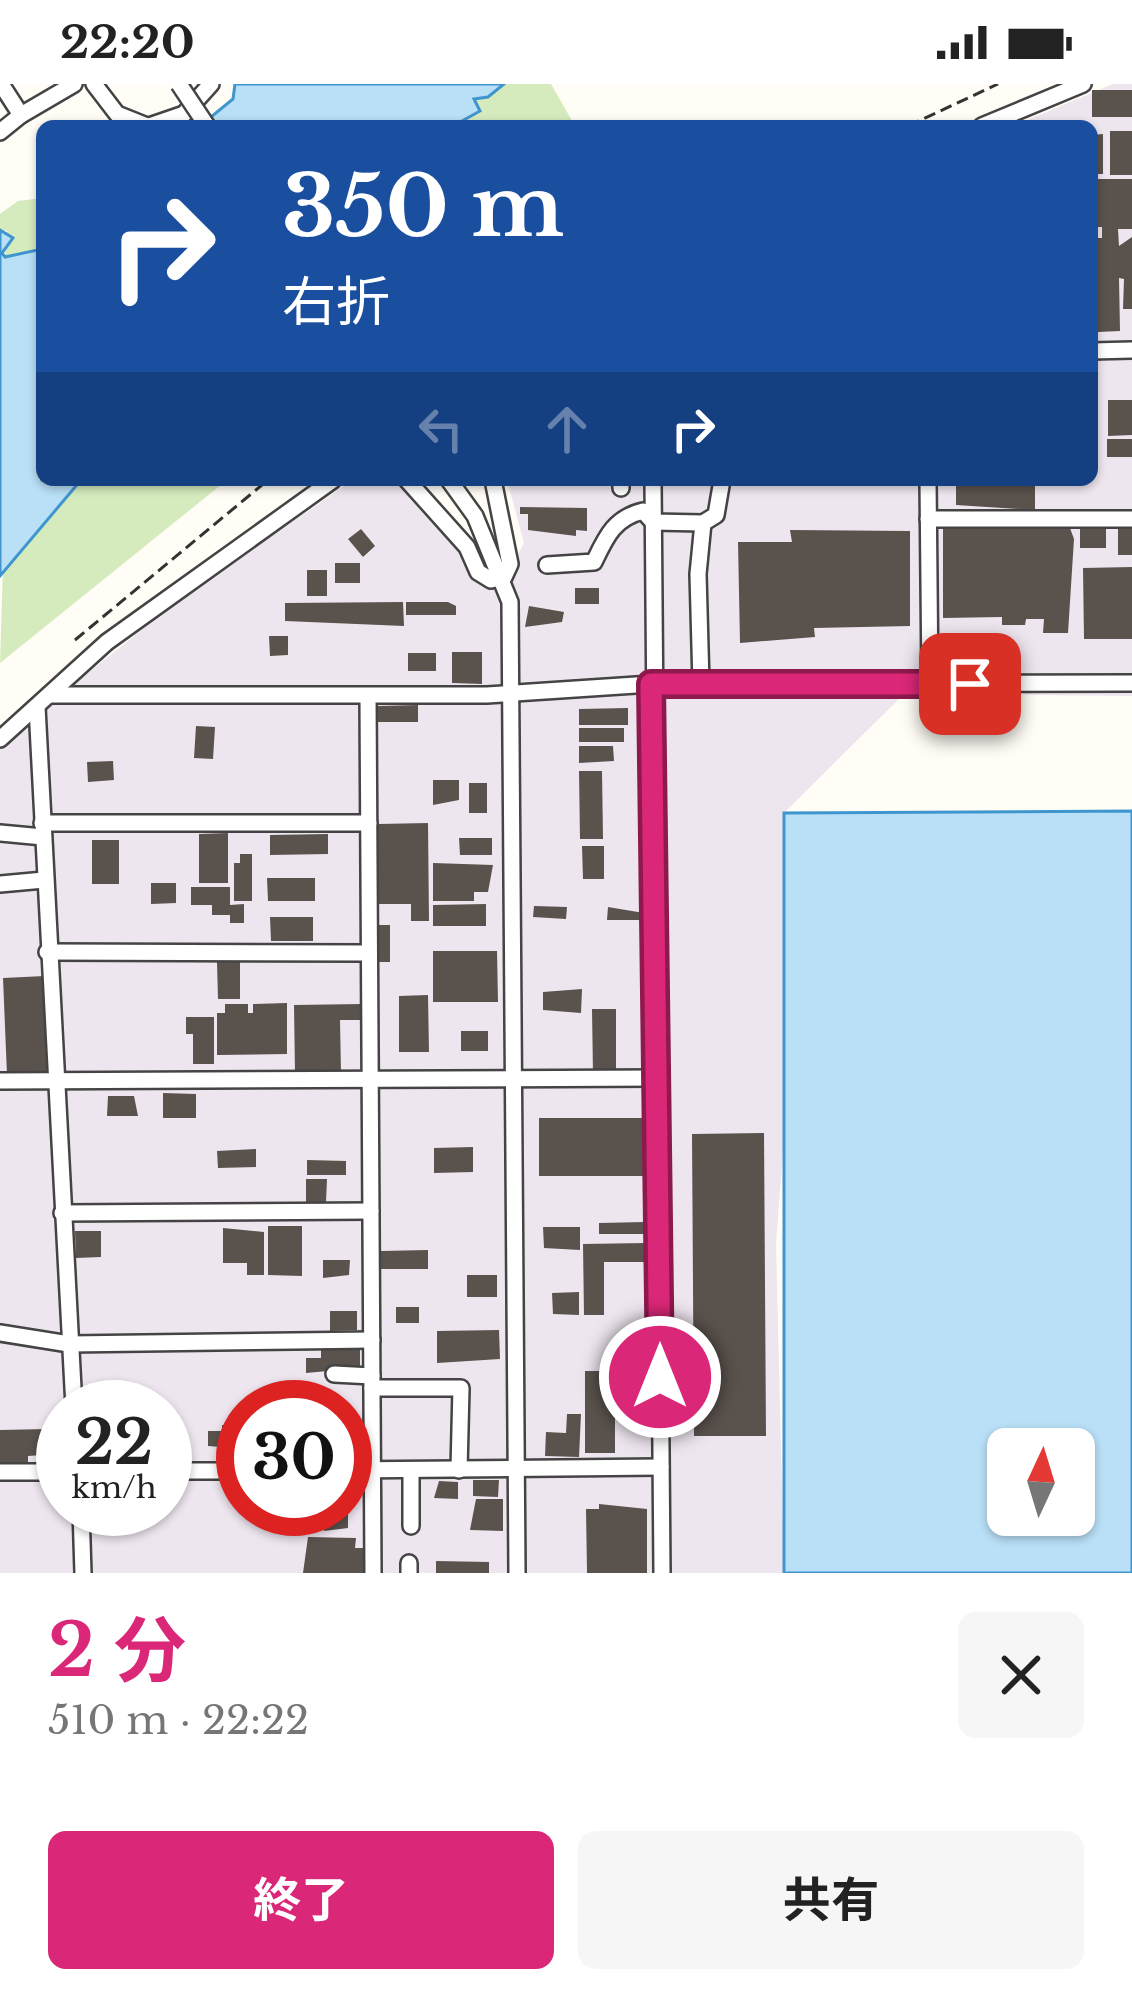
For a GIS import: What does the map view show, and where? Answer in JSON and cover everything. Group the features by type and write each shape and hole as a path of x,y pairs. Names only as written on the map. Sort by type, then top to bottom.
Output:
{"street":[{"path":"2,84 21,115"},
{"path":"0,132 74,84"},
{"path":"94,84 117,114 132,120"},
{"path":"178,84 203,120"},
{"path":"166,120 184,114 211,84"},
{"path":"996,120 1083,84"},
{"path":"1098,351 1132,350"},
{"path":"0,739 107,642 325,486"},
{"path":"412,486 467,548 478,572 491,580 505,577"},
{"path":"452,486 475,516 505,577 513,690 517,1573"},
{"path":"495,486 509,538 511,564 505,577"},
{"path":"652,486 662,1573"},
{"path":"547,565 594,562 610,529 628,515 643,511 653,522 704,523 716,514 721,486"},
{"path":"928,486 930,684"},
{"path":"928,518 1132,519"},
{"path":"700,684 698,574 704,523"},
{"path":"43,701 487,695 651,684 1132,682"},
{"path":"368,696 372,1380"},
{"path":"43,701 47,952 72,1380"},
{"path":"0,833 368,823"},
{"path":"0,884 44,880"},
{"path":"47,952 369,952"},
{"path":"0,1081 659,1078"},
{"path":"62,1213 370,1211"},
{"path":"0,1333 70,1344 372,1340"},
{"path":"334,1374 362,1380"},
{"path":"373,1573 372,1382 460,1388 459,1469"},
{"path":"374,1470 661,1467"},
{"path":"411,1470 411,1526"},
{"path":"0,1472 36,1472"},
{"path":"82,1536 83,1573"}],"path":[{"path":"921,120 998,84"},
{"path":"75,640 261,486"}],"shaded area":[{"path":"1113,84 1132,84 1132,696 1028,695 922,676 784,813 785,1125 776,1243 784,1573 0,1573 0,743 182,598 344,486 401,486 497,593 524,543 509,486 1098,486 1098,120 1027,120"}],"green space":[{"path":"504,84 551,84 572,120 464,120 471,116 473,99 488,97"},
{"path":"36,199 36,250 5,258 7,231 0,230 0,214 18,201"},
{"path":"77,486 220,486 0,663 3,568"}],"water":[{"path":"235,84 504,84 488,97 474,99 480,111 464,120 207,120 233,99"},
{"path":"0,230 13,238 2,253 5,257 36,250 36,486 76,486 0,576"},
{"path":"1132,811 1132,1573 784,1573 784,813"}],"building":[{"path":"1092,90 1132,90 1132,117 1092,117"},
{"path":"1110,131 1132,131 1132,175 1110,175"},
{"path":"1098,134 1103,134 1103,174 1098,174"},
{"path":"1098,179 1132,179 1132,229 1118,229 1119,246 1132,237 1132,309 1123,309 1124,279 1119,278 1120,331 1098,332 1102,227 1098,227"},
{"path":"1108,400 1132,400 1132,435 1108,436"},
{"path":"1107,439 1132,439 1132,457 1107,457"},
{"path":"956,486 1035,486 1035,510 956,505"},
{"path":"520,507 587,508 587,531 576,530 576,536 528,530 528,514 520,514"},
{"path":"1070,528 1074,539 1068,633 1043,633 1044,619 1002,625 1002,617 943,618 943,529"},
{"path":"361,529 375,546 363,557 348,539"},
{"path":"1080,529 1106,529 1106,548 1080,548"},
{"path":"1118,529 1132,529 1132,555 1118,555"},
{"path":"790,530 910,531 910,626 814,628 815,637 740,643 738,542 792,542"},
{"path":"335,563 360,563 360,583 335,583"},
{"path":"1132,567 1132,639 1084,639 1083,568"},
{"path":"307,570 327,570 327,596 307,596"},
{"path":"575,588 599,588 599,604 575,604"},
{"path":"403,602 404,626 285,621 285,603"},
{"path":"406,602 448,602 456,606 456,615 406,615"},
{"path":"529,606 564,612 562,622 525,627"},
{"path":"956,635 956,660 937,660 936,636"},
{"path":"269,636 288,636 288,655 270,656"},
{"path":"452,652 482,652 482,684 452,683"},
{"path":"408,653 436,653 436,671 408,671"},
{"path":"418,705 418,722 378,722 378,706"},
{"path":"628,708 628,725 579,725 579,709"},
{"path":"196,726 215,727 213,759 194,758"},
{"path":"579,728 624,728 624,742 579,742"},
{"path":"579,746 613,746 614,761 579,763"},
{"path":"113,761 114,780 88,782 87,762"},
{"path":"579,771 602,771 603,839 580,839"},
{"path":"433,780 459,780 459,800 433,805"},
{"path":"469,783 487,783 487,813 469,813"},
{"path":"428,823 429,921 411,921 411,904 378,904 378,824"},
{"path":"228,833 228,883 199,883 199,834"},
{"path":"328,834 328,854 270,855 270,835"},
{"path":"459,838 492,838 492,855 460,855"},
{"path":"92,840 119,840 119,884 92,884"},
{"path":"582,846 604,846 604,879 583,879"},
{"path":"240,854 252,854 252,901 234,901 234,863 240,863"},
{"path":"433,863 493,865 488,892 474,892 474,901 433,901"},
{"path":"267,878 315,878 315,901 268,901"},
{"path":"151,883 176,883 176,903 151,904"},
{"path":"191,887 230,887 230,905 244,904 244,923 230,923 230,915 212,915 212,905 191,905"},
{"path":"486,904 486,926 433,926 433,905"},
{"path":"534,906 567,907 566,919 533,917"},
{"path":"608,907 644,913 643,920 607,920"},
{"path":"270,917 313,917 313,941 271,941"},
{"path":"377,925 390,925 390,962 378,962"},
{"path":"433,951 497,951 498,1002 433,1002"},
{"path":"217,962 240,962 240,999 218,999"},
{"path":"45,976 49,1073 7,1075 3,978"},
{"path":"582,989 581,1013 543,1010 543,992"},
{"path":"428,995 429,1052 399,1052 399,996"},
{"path":"287,1003 287,1054 217,1055 217,1013 225,1013 225,1004 248,1004 248,1013 253,1013 253,1004"},
{"path":"362,1004 362,1020 340,1020 341,1073 295,1073 294,1005"},
{"path":"592,1009 616,1009 616,1074 593,1074"},
{"path":"186,1017 214,1017 214,1064 193,1064 193,1034 186,1034"},
{"path":"461,1031 488,1031 488,1051 461,1051"},
{"path":"163,1093 196,1094 196,1118 163,1118"},
{"path":"108,1096 134,1096 138,1116 107,1116"},
{"path":"539,1118 652,1118 652,1176 539,1176"},
{"path":"764,1133 766,1436 694,1436 692,1134"},
{"path":"473,1147 473,1172 434,1173 434,1148"},
{"path":"256,1149 256,1167 218,1168 217,1151"},
{"path":"307,1160 346,1161 346,1175 307,1175"},
{"path":"306,1179 327,1179 326,1202 306,1202"},
{"path":"645,1222 645,1234 599,1234 599,1223"},
{"path":"268,1226 302,1226 302,1276 268,1275"},
{"path":"543,1227 580,1227 580,1250 544,1248"},
{"path":"223,1228 264,1232 264,1275 247,1275 247,1263 223,1263"},
{"path":"75,1231 101,1231 101,1257 76,1258"},
{"path":"646,1243 647,1262 604,1262 604,1315 584,1315 583,1244"},
{"path":"428,1250 428,1269 381,1269 381,1251"},
{"path":"323,1260 350,1260 349,1275 323,1278"},
{"path":"467,1275 497,1275 497,1297 467,1297"},
{"path":"579,1292 579,1315 553,1314 552,1293"},
{"path":"396,1307 419,1307 419,1323 396,1323"},
{"path":"330,1311 357,1311 357,1330 330,1331"},
{"path":"499,1330 500,1359 437,1363 437,1331"},
{"path":"321,1348 360,1348 360,1368 306,1373 306,1358 321,1358"},
{"path":"585,1371 615,1371 615,1453 585,1453"},
{"path":"567,1414 581,1414 579,1457 545,1456 546,1432 566,1433"},
{"path":"36,1429 36,1455 28,1456 28,1464 0,1466 0,1430"},
{"path":"208,1431 216,1431 216,1447 208,1446"},
{"path":"473,1480 499,1480 498,1497 473,1496"},
{"path":"439,1481 458,1482 458,1499 434,1498"},
{"path":"476,1499 503,1499 503,1531 470,1530"},
{"path":"599,1504 647,1509 647,1573 587,1573 586,1509 599,1509"},
{"path":"308,1537 356,1538 355,1548 363,1548 363,1573 303,1573"},
{"path":"436,1561 489,1562 489,1573 436,1573"}],"route":[{"path":"660,1377 658,896 651,684 970,684"}]}
